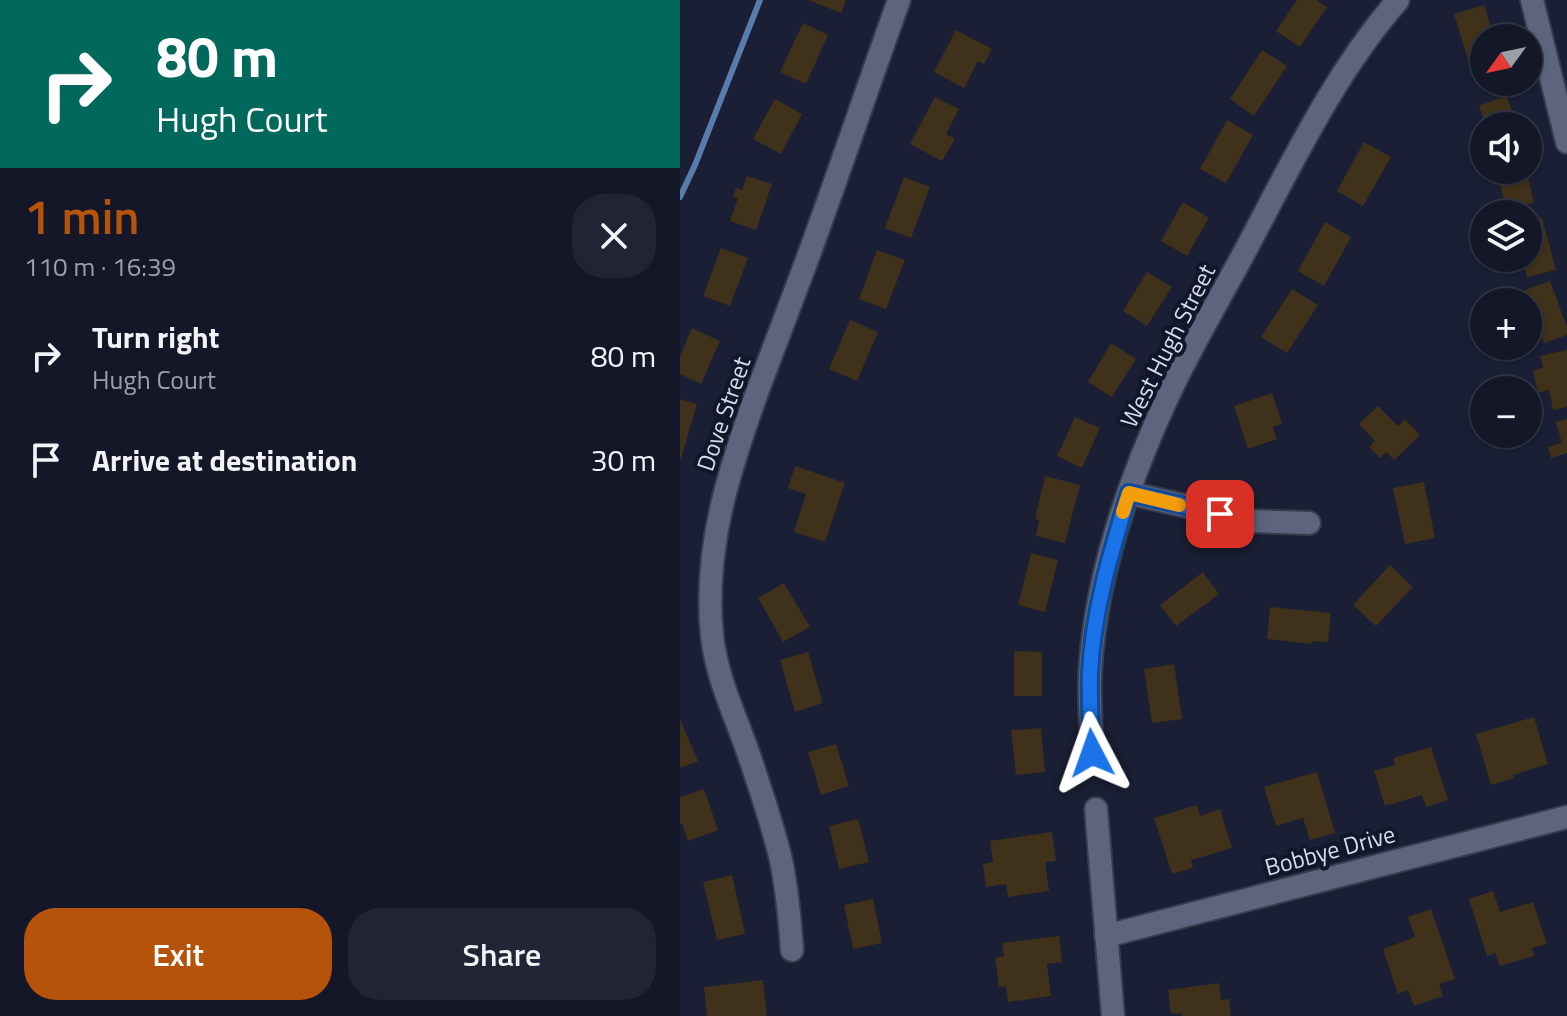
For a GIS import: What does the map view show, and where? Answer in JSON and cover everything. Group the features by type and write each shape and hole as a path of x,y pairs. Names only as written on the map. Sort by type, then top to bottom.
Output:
{"street":[{"name":"Dove Street","path":"792,950 788,903 771,821 717,667 710,615 711,573 717,524 738,446 899,0"},
{"name":"West Hugh Street","path":"1092,753 1090,673 1094,633 1111,553 1142,457 1168,397 1293,161 1342,74 1398,0"},
{"path":"1532,0 1557,62 1567,142"},
{"path":"1129,493 1251,521 1309,523"},
{"path":"1096,809 1113,1016"},
{"name":"Bobbye Drive","path":"1106,936 1567,817"}],"building":[{"path":"808,0 846,0 841,13"},
{"path":"1297,0 1316,0 1327,7 1300,47 1276,31"},
{"path":"1484,5 1490,24 1470,24 1470,66 1454,14"},
{"path":"803,23 828,35 806,84 780,72"},
{"path":"956,30 992,49 984,64 978,61 964,88 934,72"},
{"path":"1262,50 1287,66 1254,116 1230,99"},
{"path":"1506,96 1513,112 1481,112 1479,106"},
{"path":"935,97 959,109 946,134 955,139 942,161 910,144"},
{"path":"775,99 802,114 781,154 753,139"},
{"path":"1227,120 1253,135 1226,183 1200,169"},
{"path":"1364,142 1391,157 1363,206 1337,191"},
{"path":"747,176 772,184 756,230 730,221 738,198 733,197 736,188 742,190"},
{"path":"904,177 930,187 911,238 885,228"},
{"path":"1500,184 1529,184 1533,200 1504,200"},
{"path":"1183,202 1209,218 1187,256 1161,241"},
{"path":"1542,217 1556,270 1527,277 1526,272 1542,272"},
{"path":"1325,222 1351,237 1324,286 1298,271"},
{"path":"721,248 748,258 730,306 703,296"},
{"path":"877,250 905,260 886,309 859,299"},
{"path":"1147,272 1172,287 1147,326 1123,311"},
{"path":"1550,281 1567,327 1567,335 1544,343 1542,288 1531,288"},
{"path":"1292,289 1318,305 1287,353 1261,337"},
{"path":"850,320 878,332 857,381 829,369"},
{"path":"692,328 720,341 701,384 680,374 680,356"},
{"path":"1111,343 1136,359 1112,397 1088,382"},
{"path":"1567,350 1567,407 1553,410 1549,390 1542,392 1542,376 1534,376 1533,370 1543,368 1542,356"},
{"path":"1272,393 1282,424 1273,427 1277,439 1248,449 1234,406"},
{"path":"680,399 697,404 681,459 680,459"},
{"path":"1378,406 1398,426 1405,419 1420,435 1394,460 1386,452 1380,458 1369,447 1375,441 1359,424"},
{"path":"1075,417 1100,428 1082,468 1057,456"},
{"path":"1567,419 1567,453 1551,458 1548,447 1562,443 1556,422"},
{"path":"795,466 845,483 825,542 794,532 806,494 788,488"},
{"path":"1045,476 1080,485 1065,543 1036,536 1039,520 1035,519"},
{"path":"1424,482 1435,538 1405,544 1393,488"},
{"path":"1031,553 1058,560 1045,612 1018,605"},
{"path":"1390,565 1413,587 1376,626 1353,605"},
{"path":"1203,572 1219,594 1176,626 1160,605"},
{"path":"784,583 810,627 783,642 758,598"},
{"path":"1270,607 1331,613 1328,642 1313,641 1312,644 1267,639"},
{"path":"1014,651 1042,652 1042,696 1014,696"},
{"path":"808,652 823,703 795,712 780,660"},
{"path":"1174,664 1182,719 1152,723 1144,669"},
{"path":"1534,717 1548,764 1491,785 1476,734"},
{"path":"680,719 698,761 680,768"},
{"path":"1041,728 1045,772 1016,775 1011,730"},
{"path":"836,744 849,786 821,795 808,752"},
{"path":"1431,747 1448,800 1426,807 1422,795 1385,806 1374,771 1395,765 1393,758"},
{"path":"1317,772 1335,833 1310,840 1303,818 1276,826 1264,787"},
{"path":"704,789 718,830 688,841 680,824 680,797"},
{"path":"1197,805 1200,816 1220,809 1232,848 1191,860 1193,868 1172,874 1154,818"},
{"path":"858,819 869,862 839,869 829,826"},
{"path":"1052,832 1056,861 1045,862 1049,891 1008,897 1006,884 986,887 983,864 993,862 990,841"},
{"path":"732,875 745,934 717,940 703,882"},
{"path":"1493,891 1500,912 1533,902 1547,944 1532,948 1534,956 1500,966 1495,953 1487,956 1469,899"},
{"path":"873,899 882,943 853,949 844,905"},
{"path":"1431,909 1455,979 1439,984 1443,996 1414,1006 1408,990 1398,994 1383,949 1415,937 1408,917"},
{"path":"1059,936 1062,962 1047,964 1051,996 1008,1002 1006,986 999,987 995,958 1004,956 1002,943"},
{"path":"763,980 767,1016 707,1016 704,987"},
{"path":"1219,983 1221,1000 1229,999 1231,1016 1171,1014 1168,990"}],"waterway":[{"path":"680,197 760,0"}],"slow traffic":[{"path":"1123,512 1129,493 1179,505"}],"route":[{"path":"1092,753 1090,673 1094,633 1111,553 1129,493 1220,514"}]}
